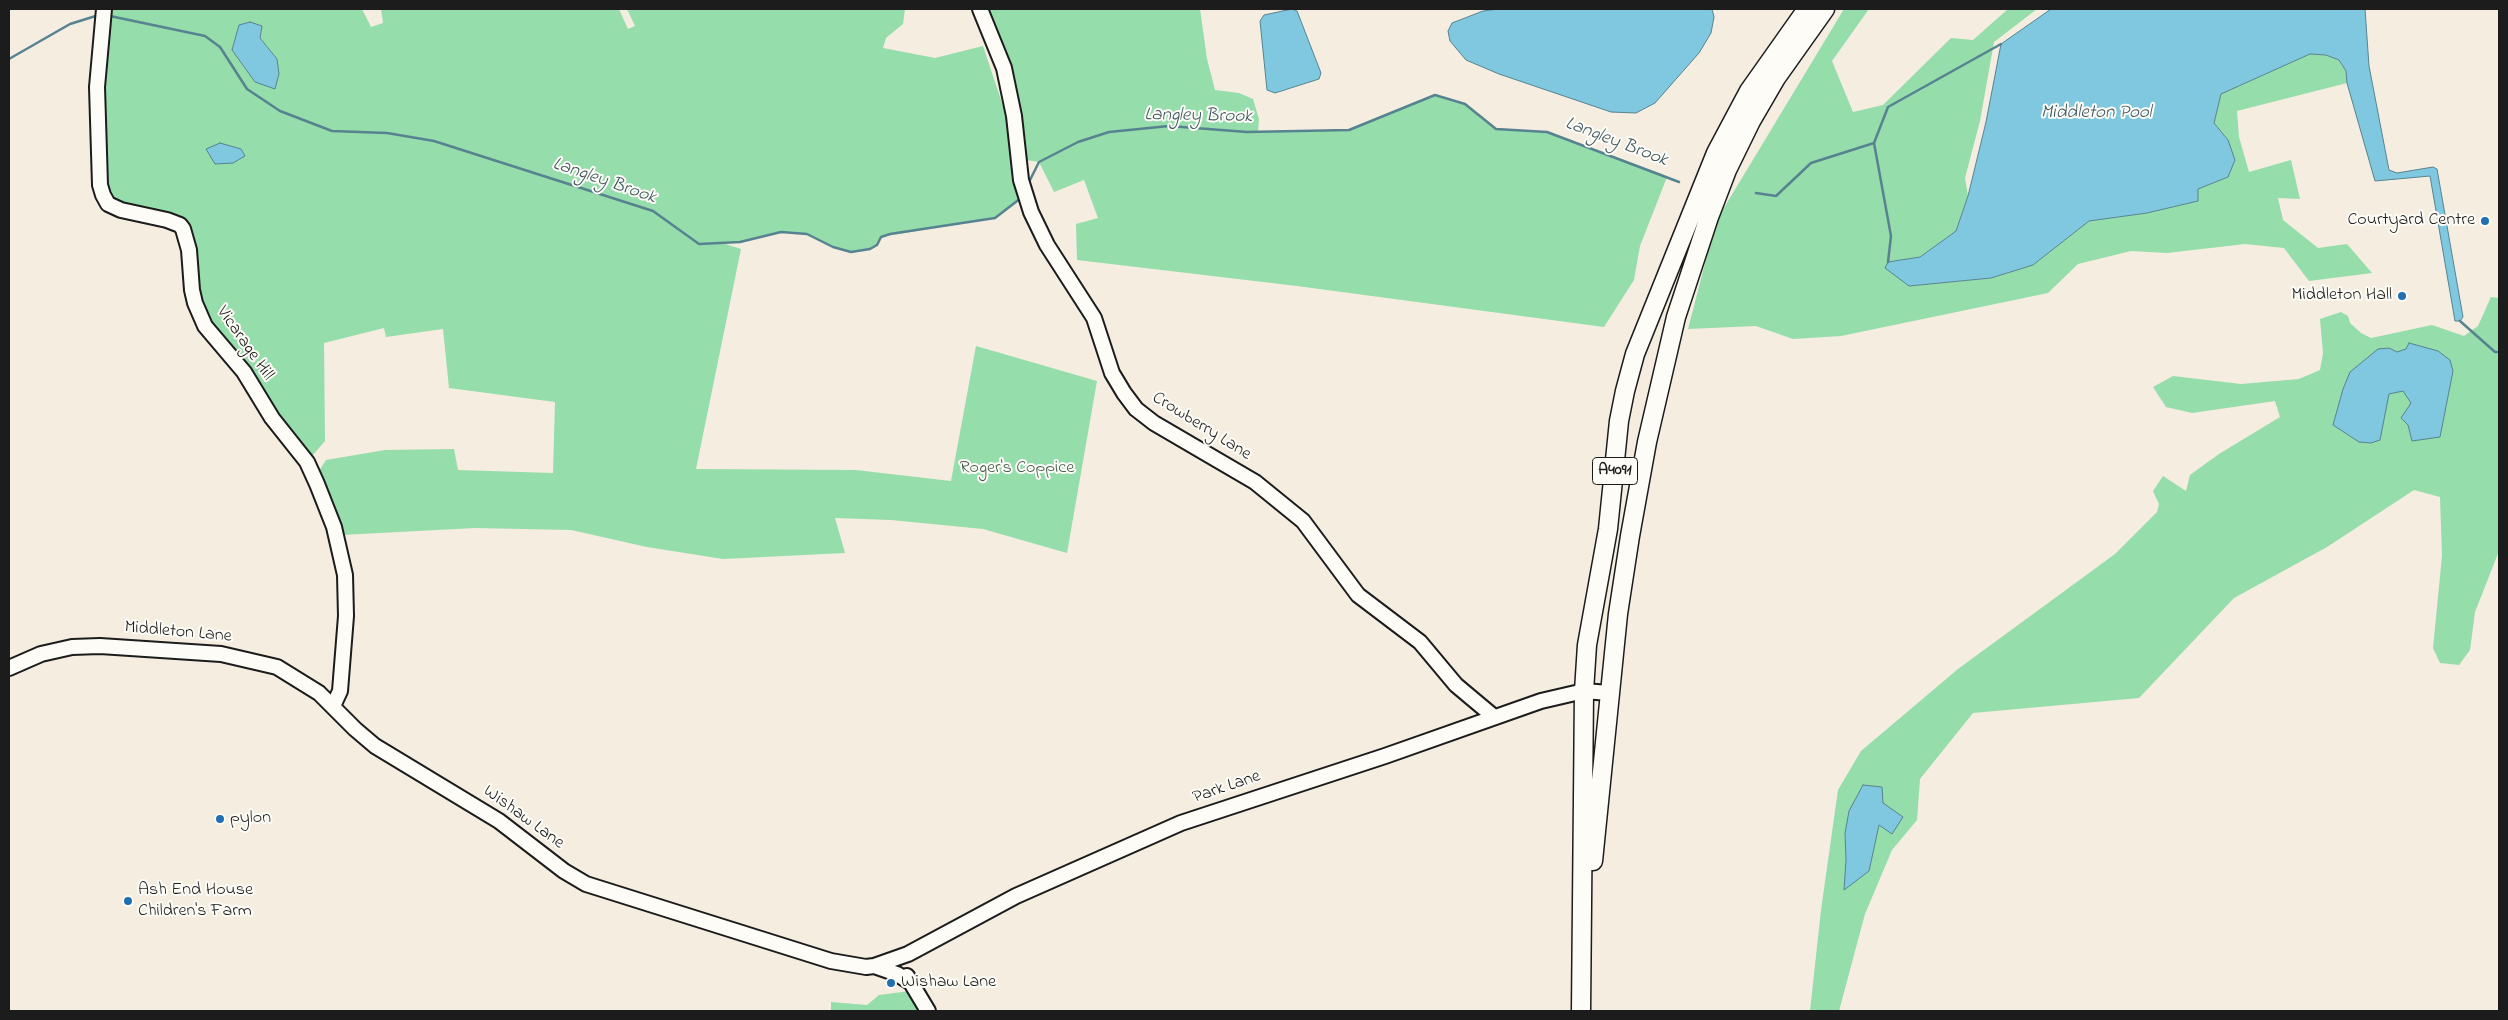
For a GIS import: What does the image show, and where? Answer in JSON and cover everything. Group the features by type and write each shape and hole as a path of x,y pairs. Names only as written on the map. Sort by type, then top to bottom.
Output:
{"main road":[{"name":"A4091","path":"1581,1011 1584,691 1587,645 1608,528 1619,422 1634,354 1689,214 1731,122 1749,90 1807,9"},
{"name":"A4091","path":"1581,976 1618,614 1638,486 1661,379 1687,282 1728,170 1752,121 1798,45 1824,9"}],"street":[{"name":"Vicarage Hill","path":"104,9 97,87 100,186 108,204 121,210 180,225 187,235 195,304 205,326 244,372 272,418 307,462 334,527 345,575 346,616 340,682 338,698 333,706"},
{"name":"Crowberry Lane","path":"980,9 1004,68 1014,116 1021,180 1031,212 1047,245 1094,318 1112,373 1124,393 1136,409 1154,423 1255,482 1304,521 1358,595 1420,642 1456,685 1493,716"},
{"name":"Middleton Lane","path":"9,668 41,654 72,647 100,646 221,654 277,666 305,682 333,706"},
{"name":"Park Lane","path":"874,966 898,957 1016,896 1181,823 1385,756 1493,716 1541,701 1584,691 1609,693"},
{"name":"Wishaw Lane","path":"333,706 355,730 376,746 500,821 564,871 586,884 831,961 866,967 874,966 897,974 910,982"},
{"path":"898,957 910,982 928,1011"}],"green space":[{"name":"Roger's Coppice","path":"110,9 362,9 371,27 383,23 381,9 619,9 628,29 635,26 627,9 905,9 903,24 886,38 883,48 935,58 983,46 1008,121 1020,200 995,218 881,237 877,245 870,249 851,252 833,247 807,234 781,232 740,242 722,243 741,249 696,469 856,470 951,481 976,346 1097,381 1067,553 983,529 891,520 835,518 845,553 723,559 647,547 571,530 475,528 341,535 319,471 326,460 385,450 454,449 458,470 553,473 555,402 449,388 443,329 386,337 384,328 324,343 325,441 312,456 289,430 254,377 225,345 197,296 191,227 179,218 113,202 109,194 104,89","holes":["262,26 260,38 277,59 255,82 232,50"]},
{"path":"989,9 1200,9 1207,59 1215,90 1239,93 1253,99 1259,119 1258,132 1349,130 1435,95 1465,104 1496,129 1547,132 1662,174 1667,177 1640,246 1634,280 1604,327 1297,286 1077,260 1076,224 1098,218 1084,180 1054,192 1039,162 1026,160 1011,71"},
{"path":"1844,9 1869,9 1832,61 1853,112 1883,105 1951,38 1973,40 2008,9 2037,9 1994,42 1980,121 1965,178 1968,196 1956,231 1920,257 1888,262 1910,286 1991,278 2033,265 2089,221 2147,213 2198,201 2197,189 2228,177 2228,140 2214,123 2221,94 2310,54 2326,55 2339,60 2346,71 2347,83 2237,111 2239,137 2249,172 2291,160 2300,199 2278,198 2283,220 2318,248 2347,244 2372,273 2309,281 2284,248 2245,244 2167,253 2131,251 2078,264 2048,293 1841,336 1793,339 1756,326 1688,329 1716,221"},
{"path":"2491,297 2499,298 2499,551 2475,612 2470,650 2459,665 2440,663 2433,648 2442,556 2440,497 2414,490 2327,547 2234,598 2139,698 1973,713 1920,779 1917,820 1892,850 1865,914 1839,1011 1810,1011 1821,910 1838,790 1861,751 1958,669 2115,554 2157,512 2159,504 2153,491 2163,476 2186,491 2190,475 2219,454 2280,417 2275,401 2192,413 2166,407 2153,387 2173,376 2241,384 2299,379 2320,370 2323,353 2320,319 2341,312 2348,316 2350,323 2361,333 2371,338 2432,325 2464,336 2478,326"},
{"path":"910,991 919,1011 831,1011 831,1002 867,1005 879,995"}],"water":[{"path":"1292,9 1297,11 1321,73 1319,79 1275,93 1267,90 1260,21 1264,15"},
{"path":"1498,9 1712,9 1714,17 1711,33 1699,53 1655,103 1636,113 1611,112 1499,74 1466,60 1450,41 1448,31 1452,23 1483,11"},
{"name":"Middleton Pool","path":"2051,9 2365,9 2369,66 2389,170 2397,173 2433,167 2437,169 2463,317 2460,321 2455,321 2430,176 2375,181 2347,83 2346,71 2339,60 2326,55 2310,54 2221,94 2214,123 2228,140 2235,160 2228,177 2198,189 2198,201 2147,213 2089,221 2033,265 1991,278 1909,286 1885,268 1888,262 1920,257 1956,231 1968,196 1986,122 2001,44"},
{"path":"250,22 262,26 260,38 277,59 279,74 275,89 255,82 232,50 239,25"},
{"path":"220,143 241,149 245,156 233,163 215,164 206,149"},
{"path":"2409,343 2438,351 2450,360 2453,371 2440,437 2412,441 2408,425 2401,418 2411,403 2403,391 2389,394 2380,440 2371,443 2359,442 2333,425 2350,372 2378,349 2389,348 2397,352 2406,349"},
{"path":"1863,785 1882,787 1883,803 1903,817 1892,834 1879,825 1869,871 1844,890 1845,833 1849,811"}],"waterway":[{"name":"Langley Brook","path":"9,59 70,24 99,15"},
{"name":"Langley Brook","path":"110,16 205,36 220,47 247,89 280,111 332,131 387,133 434,141 653,211 699,244 740,242 781,232 807,234 833,247 851,252 870,249 877,245 881,237 890,234 995,218 1021,198"},
{"path":"1874,143 1888,107 2001,44"},
{"name":"Langley Brook","path":"1028,184 1039,162 1078,142 1109,132 1169,126 1247,132 1349,130 1435,95 1465,104 1496,129 1547,132 1679,182"},
{"name":"Langley Brook","path":"1756,193 1776,196 1811,163 1874,143 1891,236 1888,262"},
{"path":"2460,321 2495,352 2499,352"}],"place":[{"name":"Courtyard Centre","path":"2485,221"},
{"name":"Middleton Hall","path":"2402,296"},
{"name":"pylon","path":"220,819"},
{"name":"Ash End House Children's Farm","path":"128,901"},
{"name":"Wishaw Lane","path":"891,983"}]}
